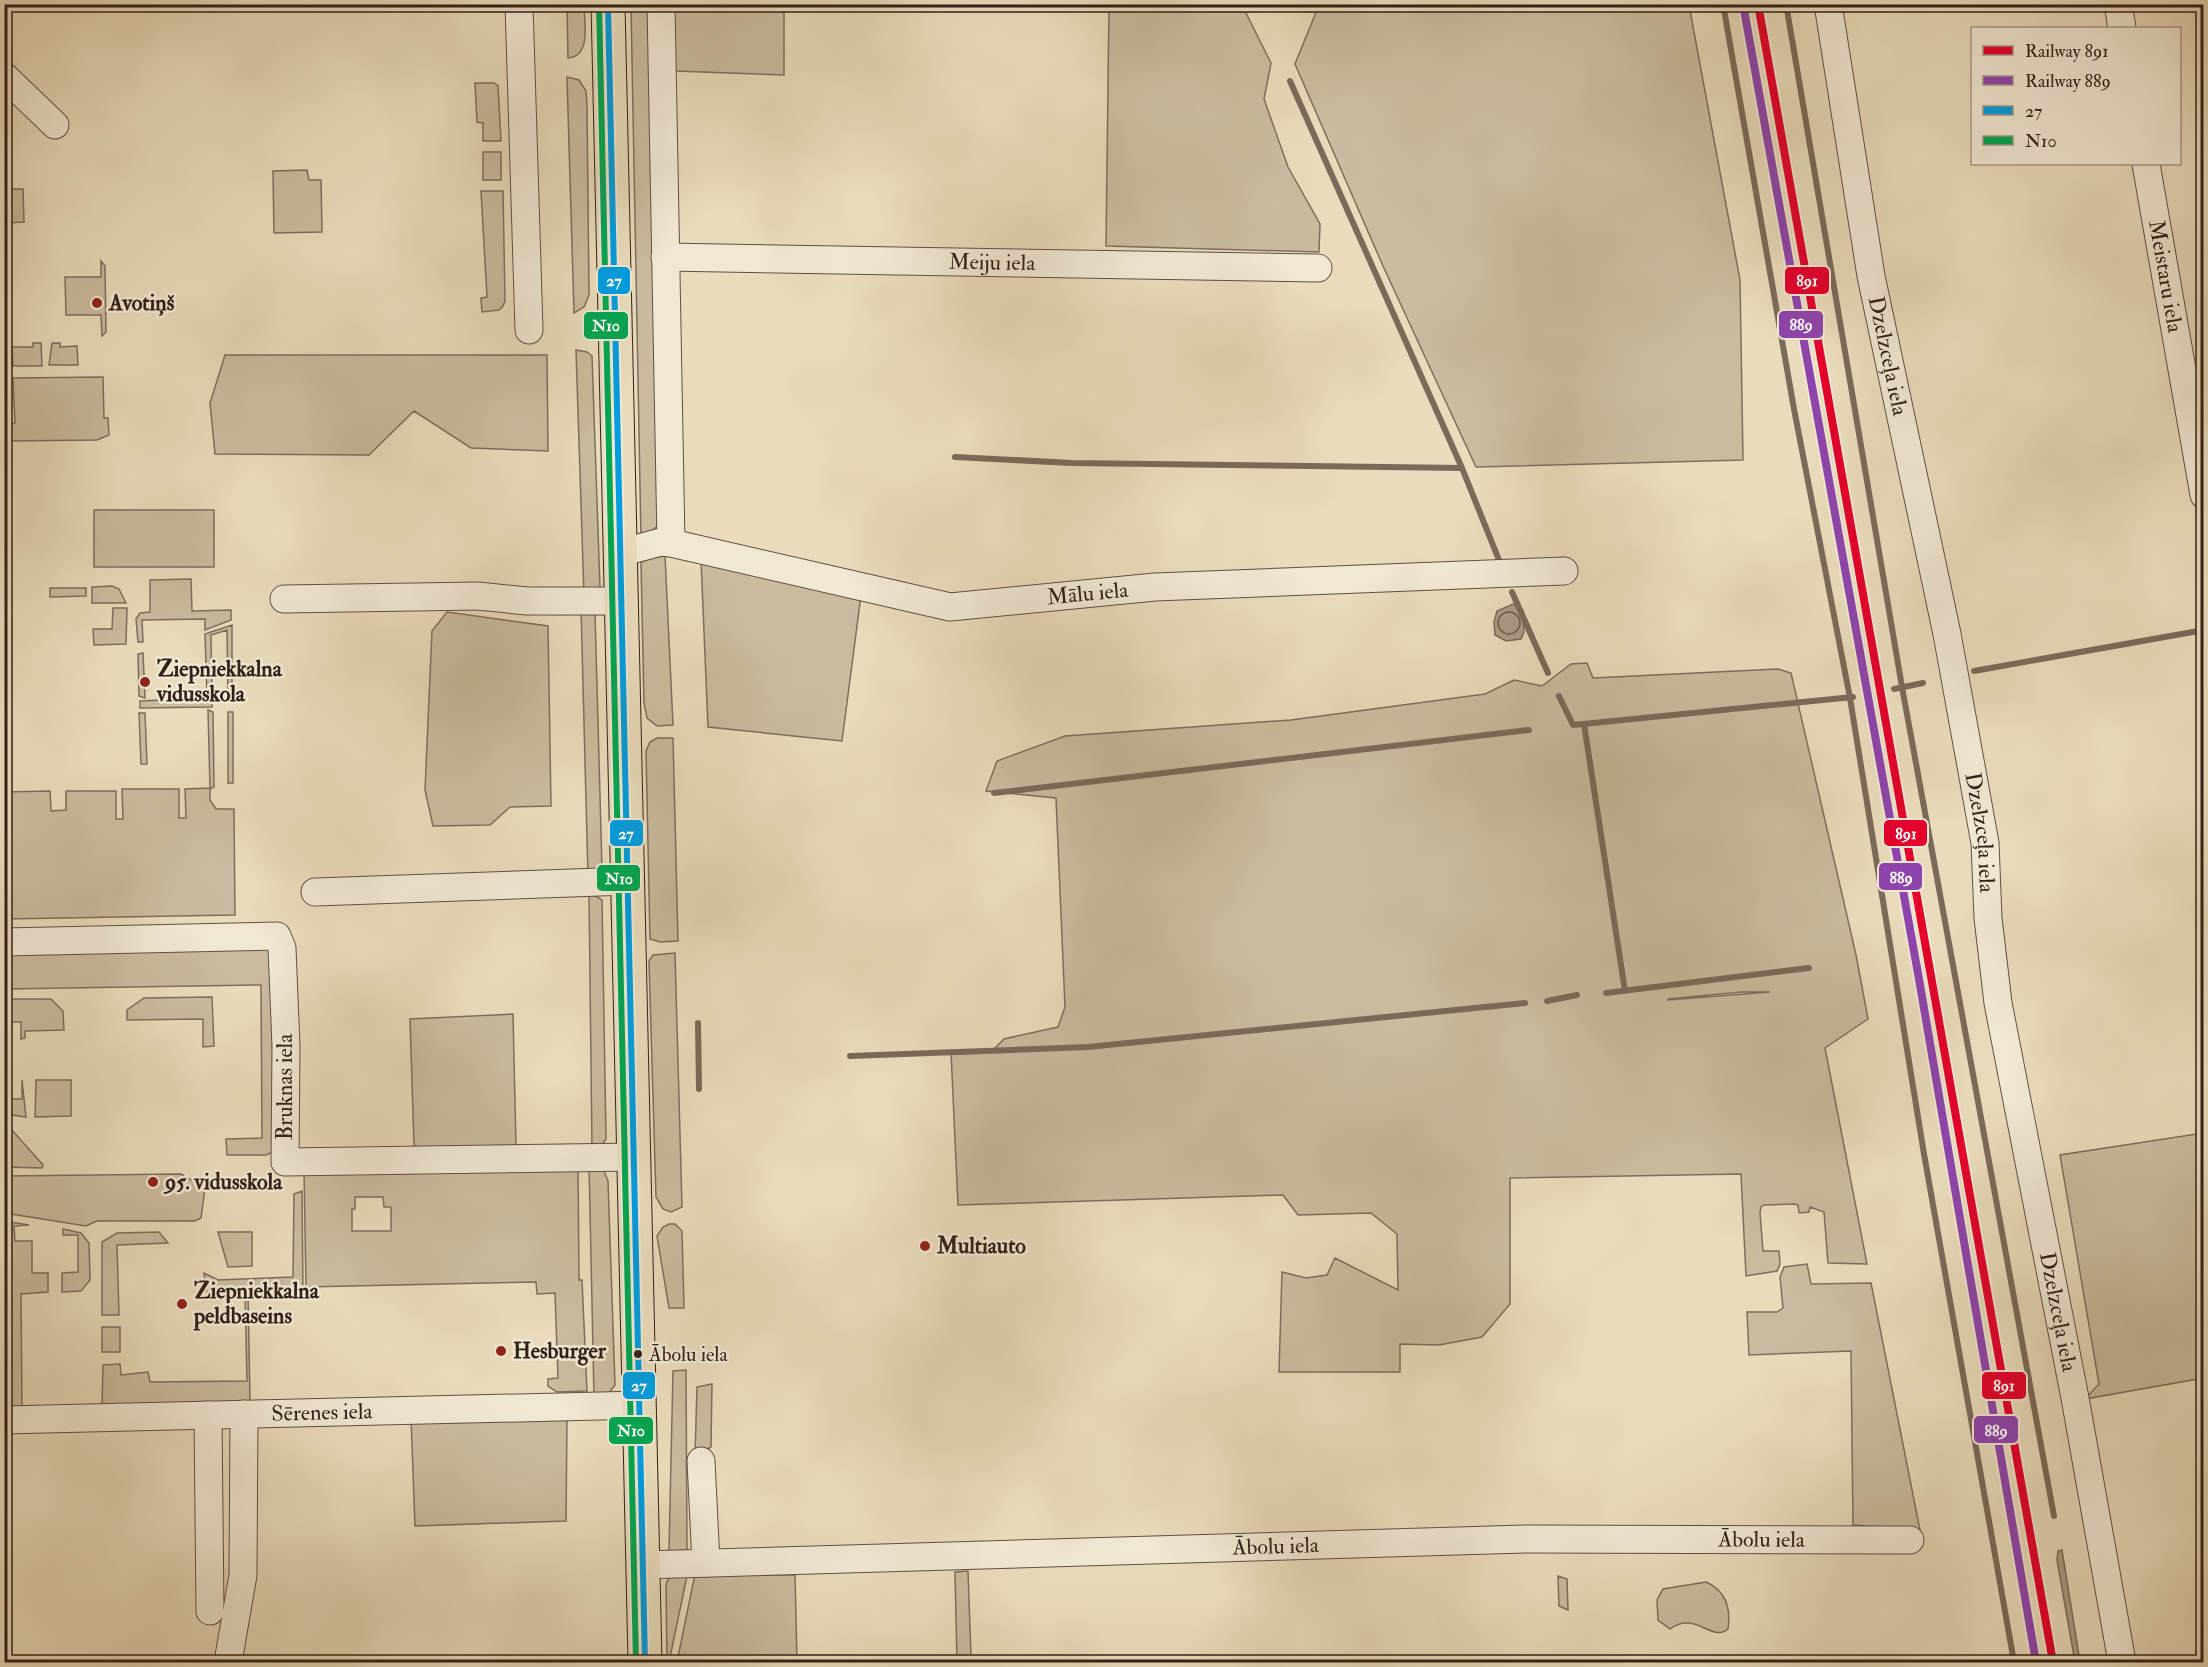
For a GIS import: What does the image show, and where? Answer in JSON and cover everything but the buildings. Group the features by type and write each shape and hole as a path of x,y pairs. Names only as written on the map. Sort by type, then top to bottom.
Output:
{"highway":[{"path":"608,4 645,1662"}],"street":[{"path":"519,4 529,330"},
{"path":"661,4 671,543"},
{"name":"Dzelzceļa iela","path":"1828,4 1871,276 1947,634 1985,843 1988,918 1998,1003 2075,1398 2122,1662"},
{"path":"2118,4 2122,27"},
{"path":"4,76 55,125"},
{"name":"Meistaru iela","path":"2146,165 2204,495"},
{"name":"Meiju iela","path":"665,256 1318,268"},
{"name":"Mālu iela","path":"620,553 661,542 671,543 950,607 1155,587 1564,571"},
{"path":"284,599 478,596 527,601 621,601"},
{"path":"315,892 628,881"},
{"name":"Bruknas iela","path":"4,942 277,936 282,948 286,1046 285,1162 634,1157"},
{"name":"Sērenes iela","path":"4,1420 640,1405"},
{"path":"228,1662 243,1575 244,1414"},
{"path":"208,1415 210,1611"},
{"path":"701,1461 706,1563"},
{"name":"Ābolu iela","path":"643,1565 1525,1539 1910,1540"}],"shaded area":[{"path":"567,5 584,5 585,28 584,45 581,51 576,56 568,58"},
{"path":"631,5 650,5 661,523 641,540"},
{"path":"674,5 784,5 784,75 675,71"},
{"path":"1109,5 1242,5 1271,63 1264,99 1288,167 1320,224 1319,252 1106,246"},
{"path":"1319,5 1689,5 1740,280 1743,460 1476,467 1383,266 1295,64"},
{"path":"567,77 579,80 586,91 587,106 589,295 584,307 574,313"},
{"path":"475,83 494,83 498,86 501,141 483,141 483,123 477,122"},
{"path":"483,152 501,152 501,180 483,180"},
{"path":"307,170 309,180 321,180 322,232 274,233 273,171"},
{"path":"5,189 23,189 24,222 5,223"},
{"path":"481,191 503,191 505,301 499,310 482,312 481,298 487,297"},
{"path":"101,261 105,266 106,332 102,336 101,315 66,315 65,277 101,277"},
{"path":"33,343 41,343 42,366 13,366 12,347 33,347"},
{"path":"52,343 60,343 60,347 77,346 78,365 49,365"},
{"path":"576,350 587,352 592,356 600,588 584,596"},
{"path":"225,355 547,355 548,451 471,448 414,411 369,455 215,454 210,403"},
{"path":"103,377 104,418 108,418 109,435 97,440 5,441 5,424 15,423 13,378"},
{"path":"94,510 214,510 214,567 94,567"},
{"path":"665,556 673,725 657,726 647,718 644,703 641,563 648,558"},
{"path":"701,560 861,595 842,741 708,727"},
{"path":"191,579 192,611 231,610 231,620 205,630 205,619 142,620 143,642 138,642 136,619 140,613 150,612 150,580"},
{"path":"112,586 119,589 126,603 92,603 92,587"},
{"path":"50,588 86,588 86,596 50,597"},
{"path":"113,608 127,608 126,644 94,645 93,629 112,629"},
{"path":"581,608 595,613 602,869 588,876"},
{"path":"447,612 548,626 551,806 510,807 490,825 433,826 425,790 432,631"},
{"path":"232,625 232,696 228,696 227,630 211,635 212,696 207,696 205,634"},
{"path":"143,653 145,698 139,696 138,654"},
{"path":"1587,663 1593,678 1778,669 1791,673 1856,955 1868,1019 1825,1048 1867,1264 1828,1263 1824,1212 1810,1207 1809,1212 1799,1213 1798,1205 1795,1204 1764,1205 1760,1213 1763,1251 1779,1251 1780,1264 1777,1271 1746,1276 1741,1174 1510,1178 1510,1304 1482,1337 1439,1345 1400,1344 1400,1372 1279,1372 1282,1272 1306,1278 1327,1275 1335,1258 1398,1290 1397,1234 1371,1213 1298,1215 1283,1195 958,1205 951,1052 993,1050 1004,1039 1058,1027 1065,1007 1056,798 986,791 997,761 1065,736 1291,720 1485,694 1514,680 1542,686 1571,664","holes":["1742,992 1770,992 1668,1000"]},
{"path":"206,698 212,700 212,707 140,708 140,701"},
{"path":"208,710 213,712 214,787 210,789 210,800 216,809 234,809 235,915 5,919 5,792 50,791 51,811 66,810 66,791 116,791 116,819 123,819 122,789 179,789 179,818 186,818 185,789 210,788"},
{"path":"228,712 233,712 233,783 228,783"},
{"path":"139,713 145,713 147,764 141,764"},
{"path":"657,738 673,738 678,941 660,942 650,939 646,751 650,742"},
{"path":"589,892 602,900 606,1139 601,1146 592,1148"},
{"path":"270,945 275,1151 266,1155 227,1155 226,1139 262,1138 261,985 5,989 4,948"},
{"path":"675,953 682,1207 671,1212 663,1209 656,1197 649,961 653,955"},
{"path":"212,997 214,1046 203,1047 203,1019 127,1020 127,1010 144,998"},
{"path":"5,999 51,999 63,1011 64,1030 25,1031 25,1038 21,1039 21,1022 5,1022"},
{"path":"513,1014 516,1147 421,1149 414,1145 410,1019"},
{"path":"22,1080 26,1117 5,1114 5,1099 22,1099"},
{"path":"36,1080 71,1080 71,1116 35,1117"},
{"path":"5,1126 12,1130 43,1165 42,1168 5,1167"},
{"path":"2203,1133 2203,1378 2085,1399 2099,1384 2060,1155"},
{"path":"589,1164 604,1171 608,1181 615,1385 608,1394 594,1396"},
{"path":"578,1166 579,1280 582,1280 587,1391 557,1392 548,1386 548,1379 558,1378 555,1293 537,1294 536,1282 306,1287 304,1170","holes":["355,1197 383,1197 384,1207 391,1207 391,1231 352,1231 352,1209 355,1209"]},
{"path":"181,1174 205,1188 201,1218 195,1221 97,1221 86,1226 5,1213 5,1176"},
{"path":"302,1191 303,1291 248,1293 250,1401 102,1406 103,1365 120,1364 121,1375 148,1372 150,1382 247,1381 245,1292 207,1293 204,1273 218,1280 293,1277 294,1194"},
{"path":"4,1221 29,1225 14,1226 15,1241 32,1241 32,1273 48,1273 48,1292 21,1294 22,1409 12,1409 5,1404"},
{"path":"675,1224 682,1231 684,1308 669,1308 657,1236 663,1227"},
{"path":"63,1229 81,1233 89,1243 90,1280 81,1291 62,1292 62,1273 78,1272 78,1235 63,1235"},
{"path":"159,1232 168,1243 117,1245 119,1315 102,1315 102,1242 117,1233"},
{"path":"218,1232 252,1232 252,1266 228,1267"},
{"path":"1807,1264 1811,1284 1871,1283 1920,1530 1853,1525 1851,1351 1749,1355 1747,1312 1777,1312 1783,1308 1780,1277 1784,1267"},
{"path":"102,1327 120,1327 120,1352 102,1352"},
{"path":"686,1370 687,1551 672,1553 669,1550 673,1371"},
{"path":"712,1384 711,1447 695,1456 697,1387"},
{"path":"411,1418 567,1418 566,1521 415,1526"},
{"path":"688,1571 669,1662 667,1662 666,1584 670,1576"},
{"path":"968,1571 971,1657 1014,1657 1015,1662 957,1662 955,1572"},
{"path":"695,1574 795,1575 797,1662 677,1662"},
{"path":"1558,1576 1567,1579 1568,1610 1559,1606"},
{"path":"1706,1582 1718,1590 1726,1601 1729,1614 1728,1629 1716,1632 1687,1623 1670,1629 1658,1620 1657,1600 1663,1589"}],"water":[{"path":"1513,604 1523,610 1524,632 1521,639 1506,641 1495,635 1494,622 1497,611"},
{"path":"2062,1550 2080,1662 2075,1662 2057,1560 2058,1551"}],"waterway":[{"path":"1723,4 1794,409 1850,698 1924,1154 2014,1662"},
{"path":"1786,4 1902,687 2054,1516"},
{"path":"1290,81 1462,468 1499,560"},
{"path":"955,457 1072,463 1462,468"},
{"path":"1512,592 1548,673"},
{"path":"1974,671 2204,630"},
{"path":"1894,689 1923,683"},
{"path":"1559,696 1573,725 1853,697"},
{"path":"1584,724 1625,991"},
{"path":"994,793 1529,730"},
{"path":"1606,993 1809,968"},
{"path":"1547,1001 1577,995"},
{"path":"850,1056 1088,1047 1525,1003"},
{"path":"698,1023 699,1089"}],"rail line":[{"name":"889","path":"1743,4 1919,979 2036,1662"},
{"name":"891","path":"1758,4 2053,1662"}],"transit line":[{"name":"N10","path":"599,4 636,1662"},
{"name":"27","path":"608,4 645,1662"}],"place":[{"name":"Avotiņš","path":"97,303"},
{"name":"Ziepniekkalna vidusskola","path":"145,682"},
{"name":"95. vidusskola","path":"153,1182"},
{"name":"Multiauto","path":"925,1246"},
{"name":"Ziepniekkalna peldbaseins","path":"182,1304"},
{"name":"Hesburger","path":"501,1351"},
{"name":"Ābolu iela","path":"638,1354"}]}
